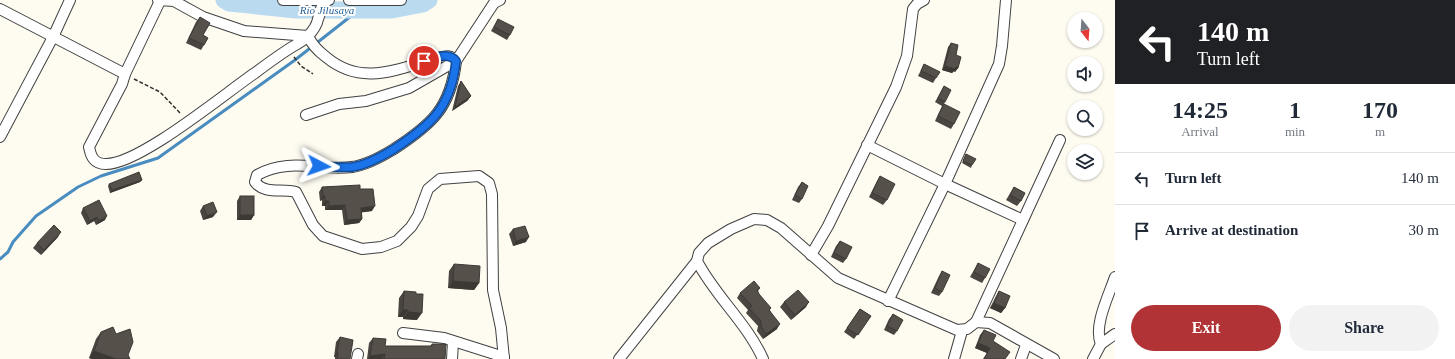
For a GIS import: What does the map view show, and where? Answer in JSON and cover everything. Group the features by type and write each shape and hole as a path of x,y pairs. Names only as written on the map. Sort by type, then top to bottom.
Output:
{"street":[{"path":"0,137 54,37 70,0"},
{"path":"283,0 324,6 312,43 229,90 189,121 142,150 120,161 107,164 94,160 90,155 89,147 122,84 125,74 159,1 174,1 203,17 244,30 312,43 344,69 358,74 376,74 447,56 453,57 456,61"},
{"path":"349,0 401,0"},
{"path":"403,333 444,338 504,358 501,328 493,290 492,194 489,184 479,176 440,179 428,189 418,216 411,227 397,241 381,247 362,249 323,236 313,225 296,192 266,190 260,188 255,182 257,175 284,166 300,164 336,168 353,167 369,163 426,127 438,115 445,102 452,81 456,61 494,3 500,0"},
{"path":"888,301 945,184 999,64 1006,0"},
{"path":"811,255 828,226 896,87 905,62 912,29 913,9 917,1"},
{"path":"0,9 125,74"},
{"path":"306,115 339,104 366,101 409,88 456,61"},
{"path":"954,359 962,331 976,322 1060,140"},
{"path":"867,145 945,184 1023,220"},
{"path":"619,359 697,261 699,253 708,243 731,229 754,219 767,220 781,228 838,278 888,301 962,331"},
{"path":"697,261 705,276 737,317 763,359"},
{"path":"1101,344 1097,336 1099,326 1115,277"},
{"path":"976,322 990,323 1026,345 1054,359"},
{"path":"1093,359 1101,344 1115,334"},
{"path":"452,359 453,342"},
{"path":"1021,359 1026,345"}],"path":[{"path":"294,58 313,74"},
{"path":"125,74 160,92 189,121"}],"building":[{"path":"200,17 210,23 203,35 208,38 204,45 189,38"},
{"path":"498,19 514,27 510,35 494,27"},
{"path":"951,43 958,45 956,55 961,57 958,68 956,67 955,69 945,66"},
{"path":"924,64 940,72 936,78 921,71"},
{"path":"461,81 471,96 455,107"},
{"path":"944,86 951,90 945,102 938,98"},
{"path":"944,104 960,112 954,124 938,116"},
{"path":"966,154 976,159 972,165 963,161"},
{"path":"139,172 142,180 112,190 109,184"},
{"path":"880,176 895,184 887,200 872,193"},
{"path":"802,182 808,186 802,199 795,195"},
{"path":"360,185 360,189 373,189 375,206 361,208 362,219 347,220 345,205 329,206 329,201 325,201 325,196 323,196 322,187"},
{"path":"1014,187 1025,193 1021,201 1010,195"},
{"path":"240,196 254,196 254,215 240,215"},
{"path":"99,200 107,216 99,221 97,217 90,221 83,208"},
{"path":"213,202 217,212 207,216 203,206"},
{"path":"54,225 61,232 44,250 37,243"},
{"path":"525,226 529,237 516,241 513,229"},
{"path":"840,241 852,247 846,259 834,253"},
{"path":"978,263 990,269 985,278 974,272"},
{"path":"454,264 480,266 479,283 453,281"},
{"path":"942,271 950,275 942,292 935,288"},
{"path":"754,281 760,288 757,290 759,294 771,308 769,310 780,324 766,334 761,326 761,321 749,308 752,306 740,293"},
{"path":"798,290 809,302 795,315 784,302"},
{"path":"404,291 423,294 422,313 403,310"},
{"path":"999,291 1010,296 1005,308 994,303"},
{"path":"860,309 871,316 858,335 847,328"},
{"path":"893,314 903,320 897,331 887,326"},
{"path":"113,327 116,334 130,329 133,342 128,355 130,359 116,359 94,351 101,332"},
{"path":"984,330 996,335 993,341 1010,352 1005,359 984,359 990,348 978,343"},
{"path":"340,337 353,340 350,359 337,359"},
{"path":"373,338 386,339 385,346 432,346 432,344 446,344 445,359 384,359 385,354 370,356"}],"waterway":[{"name":"Río Jilusaya","path":"224,0 229,3 296,10 392,10 423,4 429,0"},
{"path":"0,259 8,252 13,242 36,216 78,187 101,176 158,158 295,60 360,9"}],"route":[{"path":"319,166 336,168 353,167 369,163 414,136 426,127 438,115 445,102 452,81 456,61 453,57 447,56 424,61"}]}
